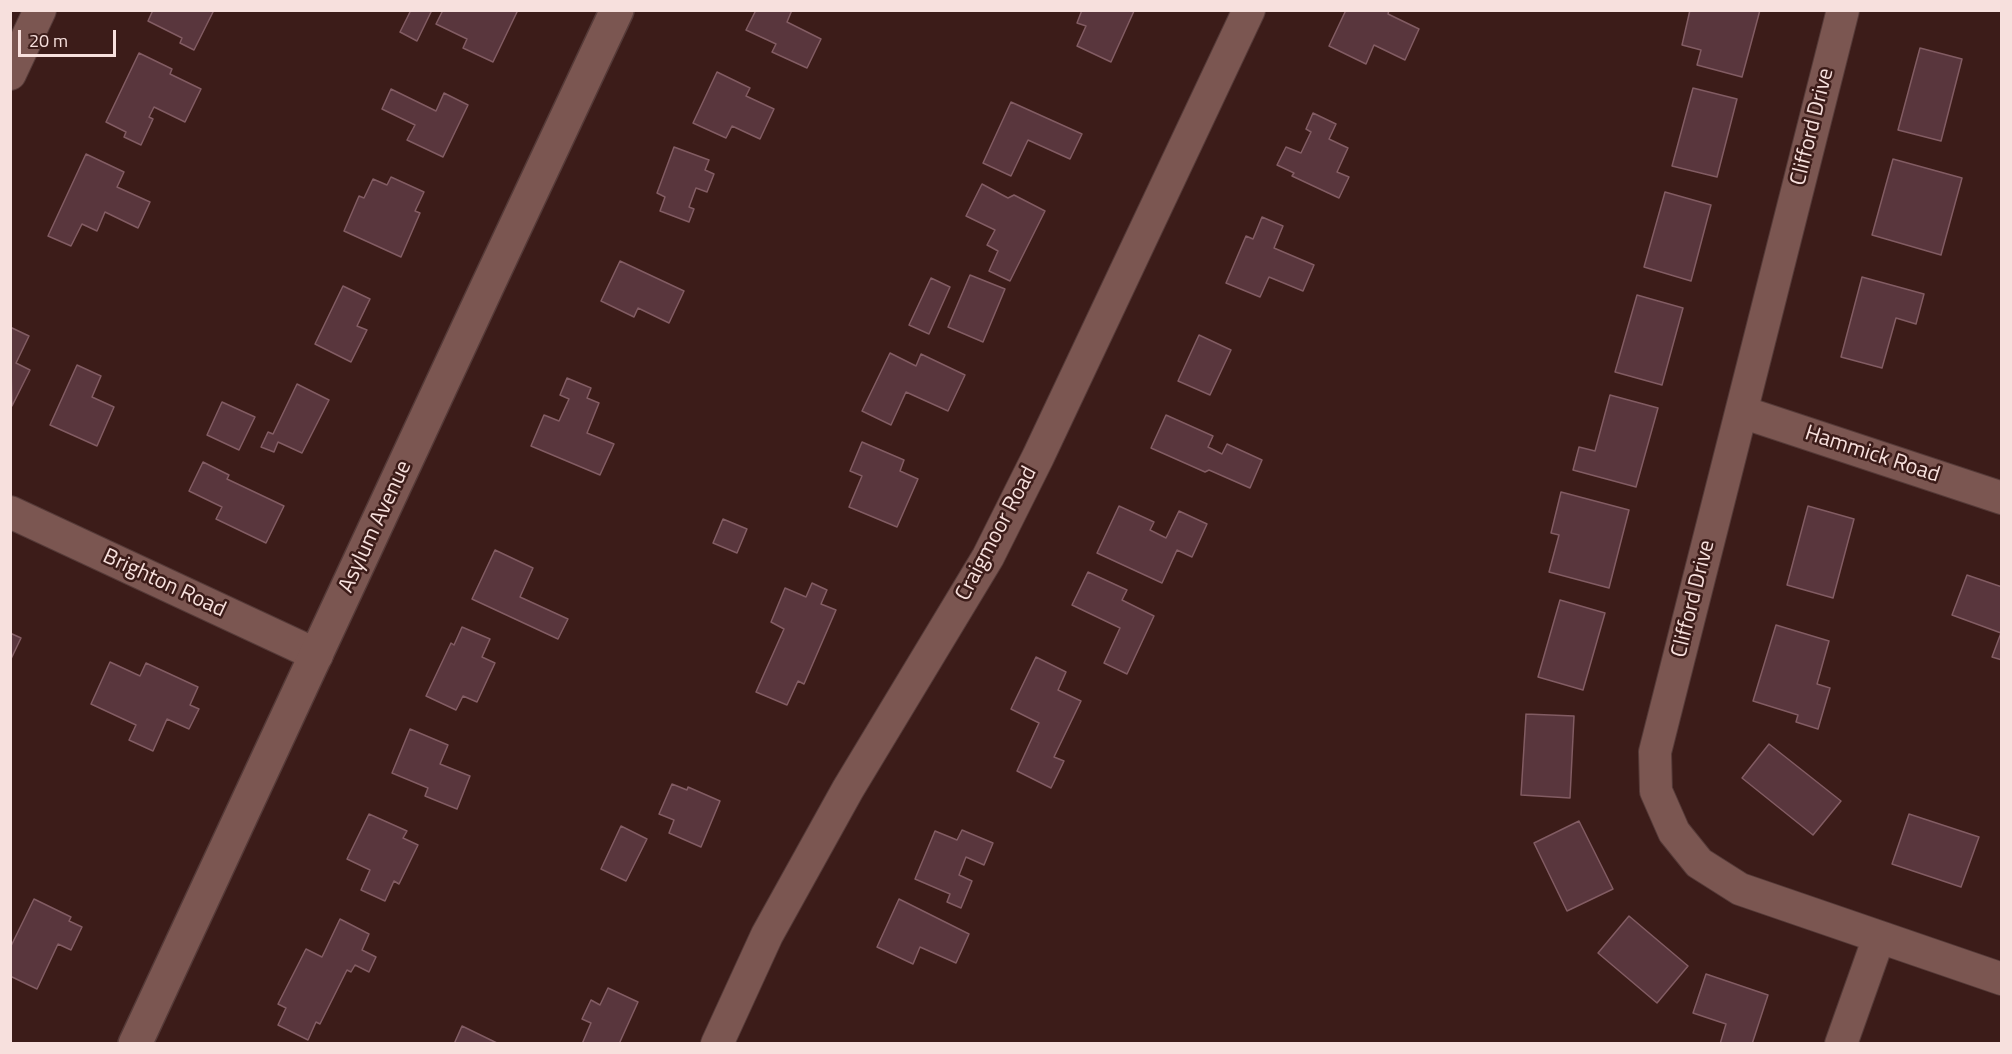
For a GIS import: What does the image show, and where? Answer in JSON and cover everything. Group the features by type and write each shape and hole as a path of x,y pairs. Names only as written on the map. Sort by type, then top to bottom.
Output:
{"main road":[{"name":"Asylum Avenue","path":"135,1044 617,10"}],"street":[{"path":"10,74 40,10"},
{"name":"Craigmoor Road","path":"717,1044 767,935 848,789 988,557 1044,446 1249,10"},
{"name":"Clifford Drive","path":"1843,10 1655,752 1656,791 1674,832 1700,863 1740,889 2001,978"},
{"name":"Hammick Road","path":"1742,412 2001,498"},
{"name":"Brighton Road","path":"10,512 317,655"},
{"path":"1842,1044 1879,937"}],"building":[{"path":"153,10 214,10 194,50 180,43 182,38 148,21"},
{"path":"411,10 432,10 417,41 400,32"},
{"path":"443,10 514,10 517,12 493,62 463,48 467,39 436,24"},
{"path":"756,10 792,10 787,22 821,39 807,68 772,52 776,44 746,30"},
{"path":"1082,10 1134,11 1111,62 1077,46 1086,26 1077,23"},
{"path":"1346,10 1389,10 1388,14 1419,29 1405,60 1374,45 1366,64 1329,46"},
{"path":"1690,10 1760,10 1742,77 1697,65 1701,50 1682,45"},
{"path":"1920,48 1962,59 1941,141 1898,130"},
{"path":"139,53 172,69 170,74 201,89 185,122 154,107 149,117 153,119 141,145 124,137 126,132 106,122"},
{"path":"717,72 750,88 746,96 774,109 760,139 732,126 726,138 693,123"},
{"path":"1693,88 1737,99 1717,177 1672,166"},
{"path":"391,89 436,111 444,93 468,105 443,157 407,140 415,125 382,109"},
{"path":"1011,102 1082,134 1070,159 1028,140 1011,176 983,163"},
{"path":"1313,113 1336,124 1329,139 1348,148 1337,172 1349,177 1339,198 1292,176 1294,173 1277,165 1286,147 1301,153 1311,132 1306,129"},
{"path":"674,147 709,160 705,170 714,174 707,192 696,188 689,207 694,209 689,222 660,211 665,197 657,193"},
{"path":"86,154 124,172 117,187 150,202 138,228 105,212 97,231 82,224 71,246 48,236"},
{"path":"1893,159 1962,178 1941,255 1872,235"},
{"path":"391,177 424,192 415,211 420,213 401,257 344,231 359,196 364,198 373,179 387,185"},
{"path":"982,184 1008,198 1014,195 1045,211 1010,281 989,271 998,251 987,245 995,230 966,216"},
{"path":"1665,192 1711,205 1691,281 1644,267"},
{"path":"1262,217 1283,226 1274,248 1314,265 1303,291 1269,277 1260,297 1226,283 1246,236 1253,239"},
{"path":"620,261 684,291 669,323 638,308 634,317 601,301"},
{"path":"970,275 1005,289 983,342 948,327"},
{"path":"1862,277 1924,294 1916,324 1896,318 1882,368 1841,357"},
{"path":"931,278 950,287 929,334 909,325"},
{"path":"343,286 370,299 357,326 367,330 351,362 315,344"},
{"path":"1637,295 1683,308 1662,385 1615,372"},
{"path":"10,327 29,336 16,363 30,370 12,406"},
{"path":"1199,335 1231,350 1210,395 1178,381"},
{"path":"890,353 916,366 921,354 965,375 948,411 906,392 891,425 862,411"},
{"path":"77,365 101,376 92,397 114,407 97,446 50,425"},
{"path":"567,378 591,388 587,398 599,403 587,433 614,444 600,475 531,446 544,415 559,421 569,399 560,395"},
{"path":"297,384 329,400 302,453 278,442 274,452 261,447 268,432 273,434"},
{"path":"1610,395 1658,408 1636,487 1573,470 1579,447 1595,451"},
{"path":"222,402 255,417 239,450 207,435"},
{"path":"1166,415 1213,436 1208,447 1222,454 1227,444 1262,460 1250,488 1209,470 1205,472 1151,448"},
{"path":"862,442 904,460 900,471 918,479 897,527 849,507 862,476 850,471"},
{"path":"203,462 229,475 227,479 284,506 266,543 216,519 222,507 189,491"},
{"path":"1561,492 1629,510 1609,588 1549,572 1559,535 1551,533"},
{"path":"1119,506 1154,522 1150,530 1166,538 1179,511 1207,524 1192,557 1177,550 1162,583 1097,553"},
{"path":"1808,506 1854,519 1833,598 1787,585"},
{"path":"723,519 747,529 737,553 713,543"},
{"path":"495,550 533,568 520,597 568,619 558,639 472,599"},
{"path":"1088,572 1127,590 1122,600 1154,616 1127,674 1104,663 1120,628 1072,605"},
{"path":"1967,575 2002,587 2002,660 1992,657 2001,633 1952,615"},
{"path":"812,583 827,590 821,604 836,610 804,684 798,681 787,705 756,692 784,629 771,622 785,588 806,597"},
{"path":"1560,600 1605,613 1583,690 1538,677"},
{"path":"1776,625 1829,641 1817,684 1830,688 1818,729 1796,722 1798,715 1753,701"},
{"path":"462,627 490,639 482,657 495,663 477,702 463,696 456,710 426,696 451,643 454,645"},
{"path":"10,633 21,638 10,661"},
{"path":"1036,657 1066,672 1058,690 1081,701 1054,757 1064,761 1051,788 1017,771 1039,723 1011,709"},
{"path":"110,662 140,676 146,663 198,687 190,705 199,709 189,729 167,719 153,751 129,740 136,725 91,704"},
{"path":"1526,714 1574,716 1570,798 1521,795"},
{"path":"410,729 448,745 440,764 470,776 457,809 425,796 428,788 392,773"},
{"path":"1769,744 1841,801 1813,835 1742,778"},
{"path":"672,784 687,790 688,787 720,801 701,847 669,833 674,820 659,814"},
{"path":"369,814 407,831 403,838 418,845 399,884 394,881 385,901 361,890 370,870 347,859"},
{"path":"1909,814 1979,837 1961,887 1892,864"},
{"path":"1579,821 1613,889 1567,911 1534,843"},
{"path":"621,826 647,839 626,881 601,869"},
{"path":"962,830 993,843 984,865 966,857 959,875 972,881 961,908 947,902 950,894 915,879 935,831 957,840"},
{"path":"34,899 71,917 69,921 82,927 71,950 58,944 37,989 10,976 10,948"},
{"path":"899,899 969,934 956,963 920,947 913,964 877,947"},
{"path":"1629,916 1688,966 1657,1003 1598,953"},
{"path":"340,919 369,934 362,950 376,957 369,972 355,965 351,972 347,970 320,1024 316,1022 308,1040 278,1025 286,1008 278,1004 306,949 322,957"},
{"path":"1706,974 1768,995 1752,1044 1720,1044 1726,1024 1693,1013"},
{"path":"608,988 638,1002 619,1044 582,1044 591,1023 582,1019 591,1000 600,1005"},
{"path":"462,1026 499,1044 454,1044"}]}
